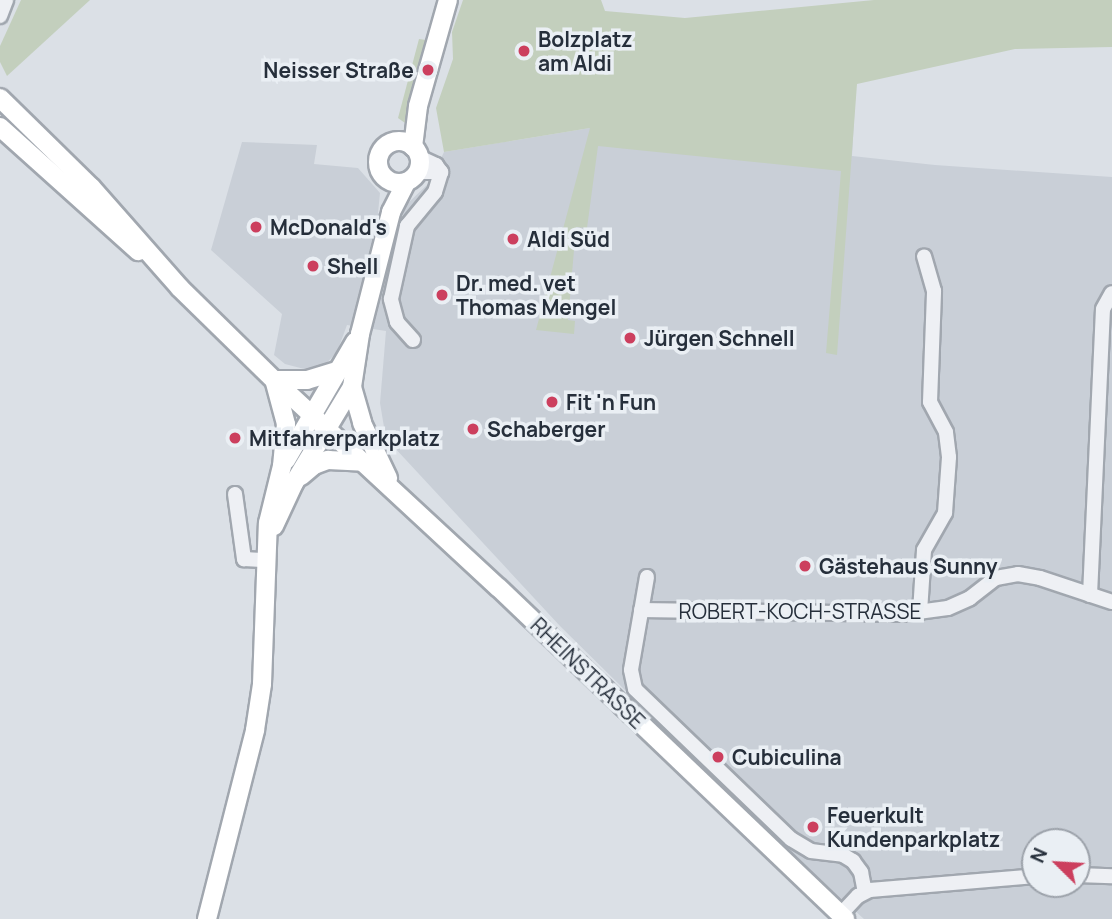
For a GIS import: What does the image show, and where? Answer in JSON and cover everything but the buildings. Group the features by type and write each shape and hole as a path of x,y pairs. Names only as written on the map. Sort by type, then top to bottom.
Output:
{"main road":[{"path":"265,560 278,517 294,484 330,429 352,387 359,334 391,212 410,160 418,106 448,0"},
{"path":"2,98 91,187 180,288"},
{"path":"0,127 180,288"},
{"path":"391,212 387,180 379,168 379,156 385,147 410,160"},
{"path":"387,180 410,160"},
{"name":"RHEINSTRASSE","path":"180,288 843,917"},
{"path":"282,466 314,416 359,334"},
{"path":"207,919 255,730 262,684 265,560 270,509 282,466 286,424 274,380 307,380 339,370"},
{"path":"352,387 377,458 395,490"},
{"path":"294,484 321,462 332,459 363,462"}],"street":[{"path":"0,5 5,0"},
{"path":"0,16 5,0"},
{"path":"410,160 441,172 435,192 407,226 391,299 397,322 413,340"},
{"path":"920,612 924,550 945,513 949,457 946,432 930,402 934,291 924,256"},
{"path":"1090,595 1103,309 1112,293"},
{"path":"235,494 244,559 265,560"},
{"name":"ROBERT-KOCH-STRASSE","path":"641,610 920,612 948,608 970,598 996,578 1018,574 1040,578 1112,602"},
{"name":"RHEINSTRASSE","path":"647,576 631,670 632,681 640,695 797,844 811,851 843,855 853,861 861,872 865,892"},
{"path":"1091,875 1112,876"},
{"path":"843,917 865,892 1021,877"}],"shaded area":[{"path":"856,84 852,156 935,165 1112,177 1112,919 864,919 782,845 560,626 393,446 385,433 380,403 386,331 347,325 337,352 322,368 312,371 285,364 274,355 282,314 211,250 242,142 317,145 314,164 358,168 380,193 378,213 401,220 406,205 429,183 444,152"}],"green space":[{"path":"21,0 90,0 7,76 0,62 0,46"},
{"path":"463,0 601,0 605,11 685,18 874,0 1112,0 1112,47 1015,49 857,84 837,355 826,353 841,171 598,146 587,228 576,227 568,320 575,321 574,334 536,330 590,128 444,152 436,108 453,59 452,32"},
{"path":"419,39 426,40 425,62 405,123 398,118"}],"place":[{"name":"Bolzplatz am Aldi","path":"524,51"},
{"name":"Neisser Straße","path":"428,70"},
{"name":"McDonald's","path":"256,227"},
{"name":"Aldi Süd","path":"513,239"},
{"name":"Shell","path":"313,266"},
{"name":"Dr. med. vet Thomas Mengel","path":"442,295"},
{"name":"Jürgen Schnell","path":"630,338"},
{"name":"Fit 'n Fun","path":"552,402"},
{"name":"Schaberger","path":"473,429"},
{"name":"Mitfahrerparkplatz","path":"235,438"},
{"name":"Gästehaus Sunny","path":"805,566"},
{"name":"Cubiculina","path":"718,757"},
{"name":"Feuerkult Kundenparkplatz","path":"813,827"}]}
